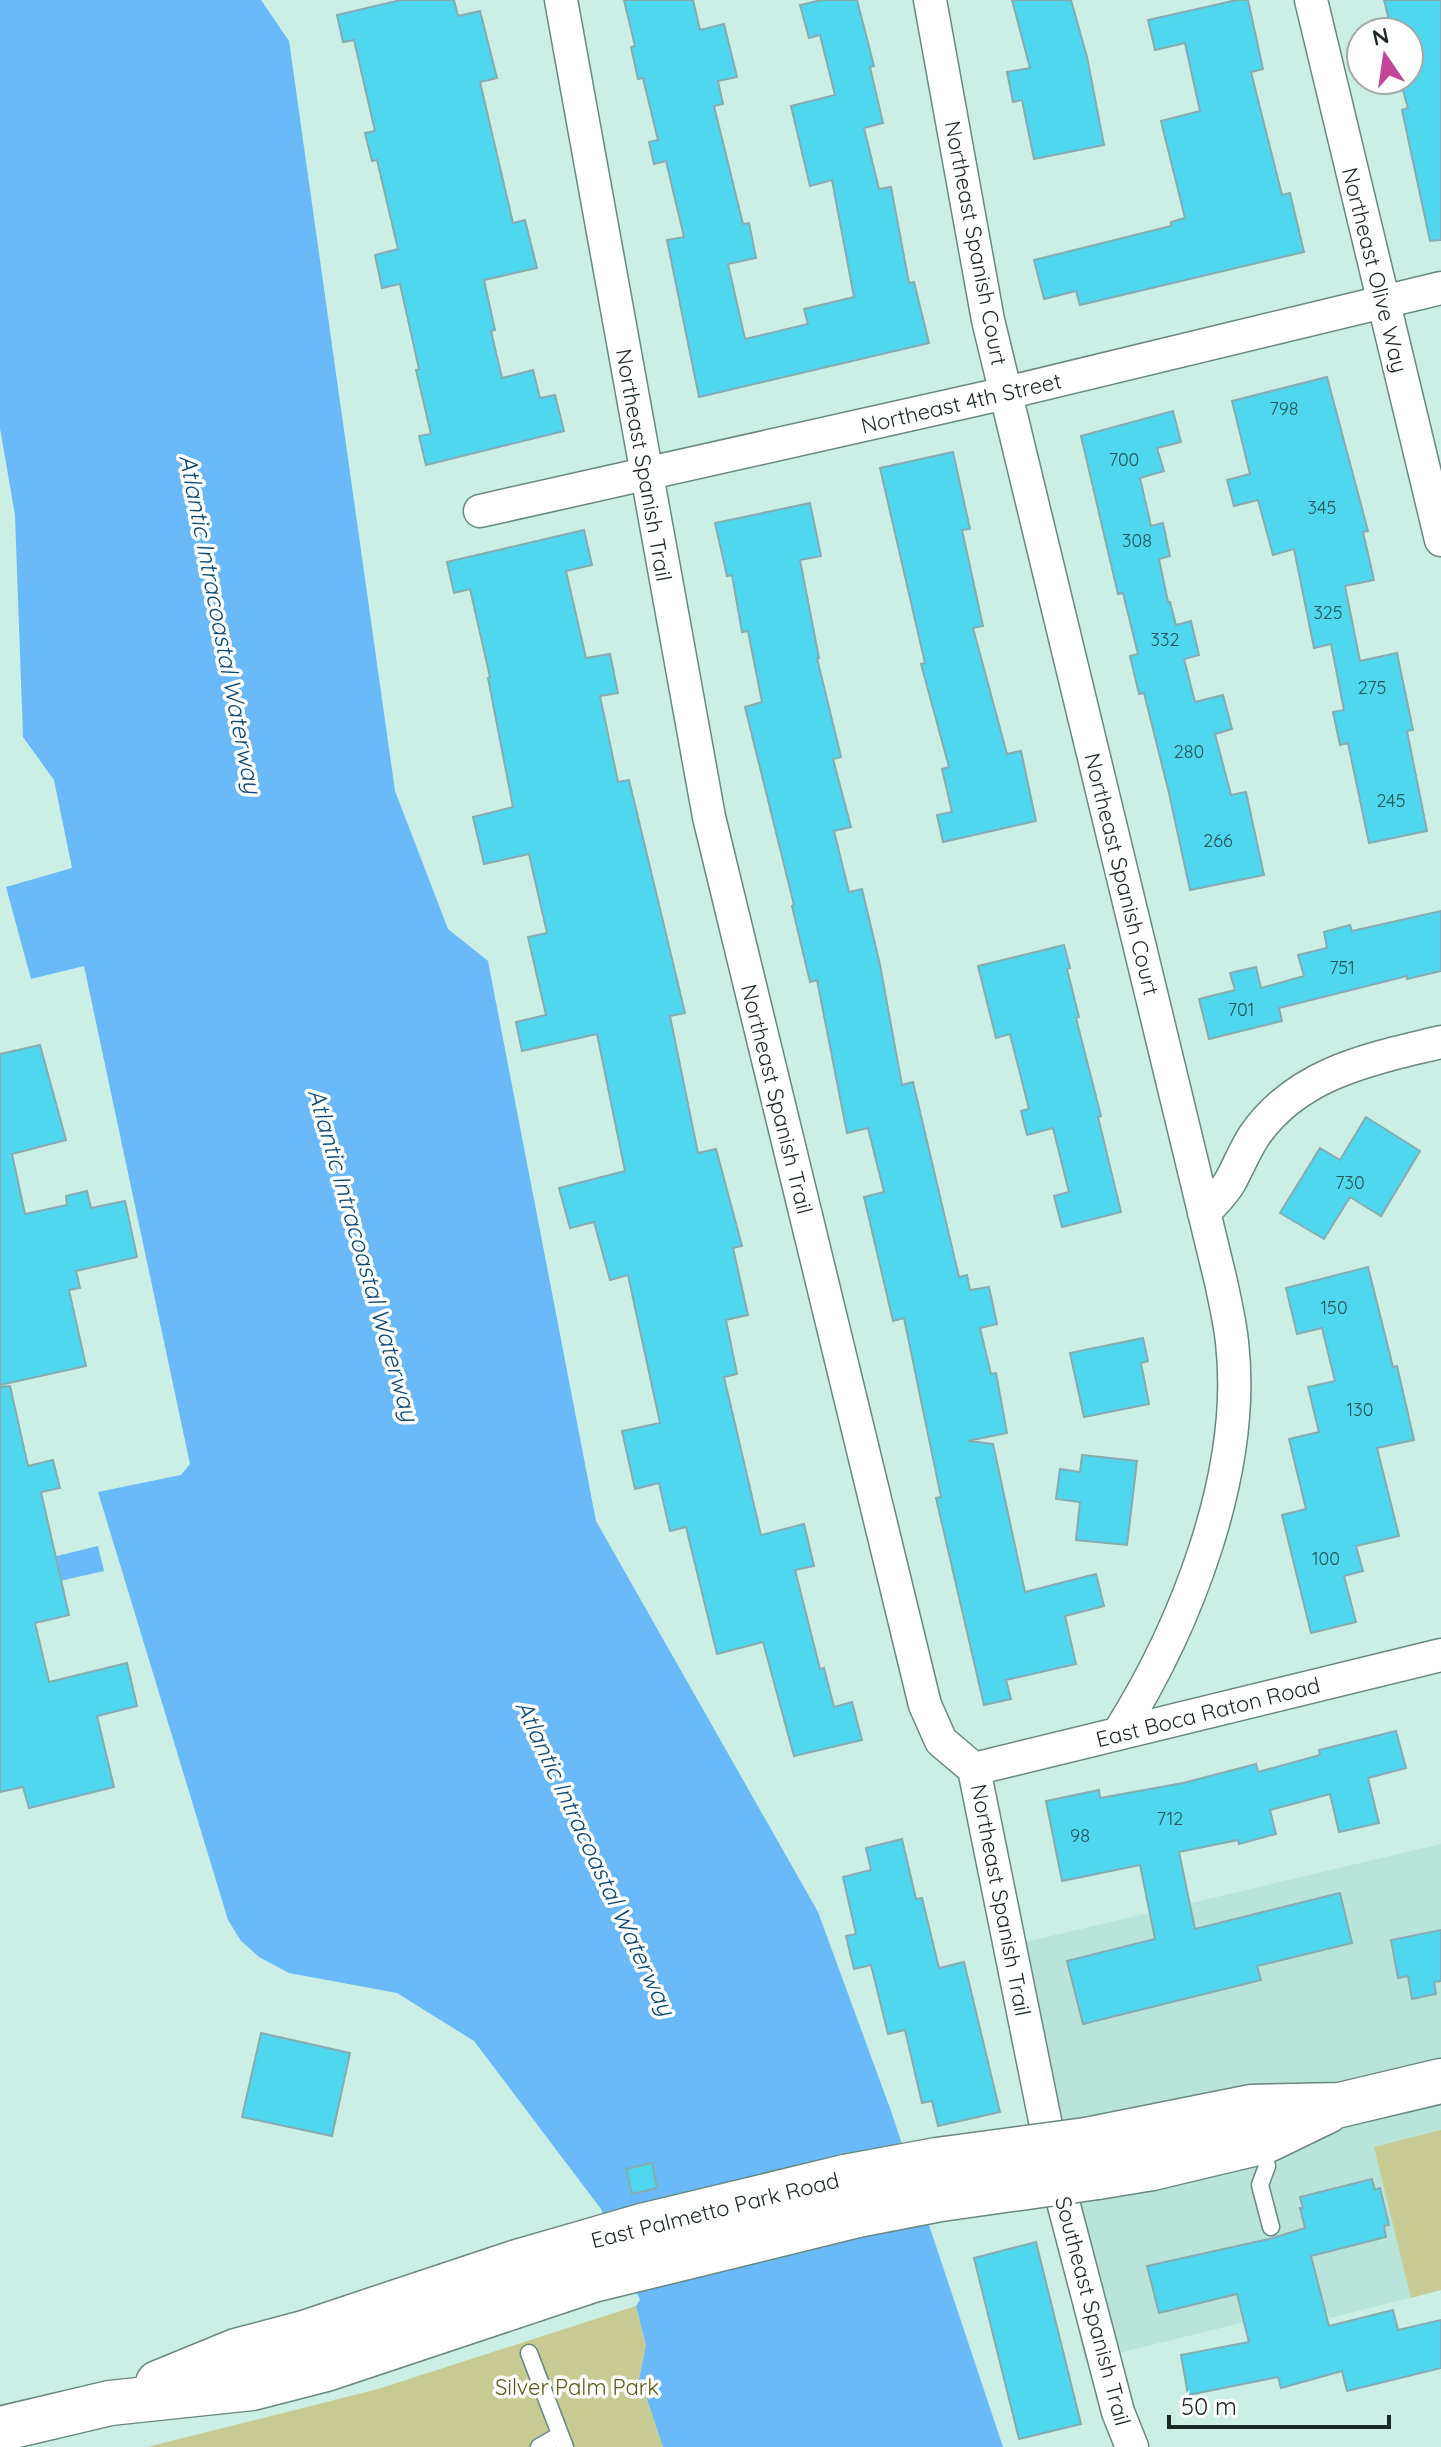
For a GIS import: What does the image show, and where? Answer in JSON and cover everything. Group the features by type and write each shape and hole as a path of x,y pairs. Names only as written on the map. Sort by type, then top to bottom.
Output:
{"main road":[{"name":"East Palmetto Park Road","path":"0,2429 110,2403 236,2351 304,2333 421,2317 514,2263 628,2230 845,2177 913,2164 1080,2164 1152,2168 1262,2142 1340,2105 1441,2081"},
{"name":"East Palmetto Park Road","path":"1080,2164 1251,2107 1340,2105"}],"street":[{"name":"Northeast Spanish Trail","path":"561,0 709,817 925,1705 941,1741 974,1769 1080,2164"},
{"name":"Northeast Spanish Court","path":"930,0 988,320 1233,1343 1233,1406 1218,1505 1198,1571 1173,1636 1118,1734"},
{"name":"Northeast Olive Way","path":"1311,0 1441,540"},
{"name":"Northeast 4th Street","path":"480,511 1006,393 1441,288"},
{"path":"1204,1213 1230,1183 1255,1134 1294,1095 1341,1068 1441,1042"},
{"name":"East Boca Raton Road","path":"974,1769 1441,1655"},
{"name":"Southeast Spanish Trail","path":"1080,2164 1118,2412 1132,2447"}],"lane":[{"path":"1262,2142 1267,2166 1260,2185 1271,2227"},
{"path":"529,2353 563,2441 539,2447"}],"shaded area":[{"path":"1441,1844 1441,2290 1330,2318 1323,2303 1085,2361 996,1949"}],"green space":[{"path":"1441,2130 1441,2290 1411,2298 1374,2147"},
{"name":"Silver Palm Park","path":"636,2306 646,2345 638,2385 646,2396 663,2447 147,2447 378,2389"}],"water":[{"name":"Atlantic Intracoastal Waterway","path":"0,0 261,0 289,41 395,791 448,929 488,961 596,1521 818,1912 891,2111 1003,2447 663,2447 646,2396 638,2385 646,2345 636,2306 640,2300 601,2209 474,2041 397,1993 289,1973 259,1957 241,1941 228,1920 98,1492 181,1475 190,1464 84,966 31,979 6,887 72,868 54,780 23,737 15,515 0,428"},
{"path":"98,1546 104,1571 42,1585 36,1561"}],"building":[{"path":"401,0 454,0 458,16 480,11 497,78 480,82 513,223 525,220 537,268 484,280 495,330 491,331 502,378 533,370 540,398 555,395 564,431 426,465 419,436 431,434 400,284 382,288 375,255 398,249 377,160 372,161 365,133 375,131 354,40 343,42 337,15"},
{"path":"624,0 693,0 700,30 724,24 737,77 718,81 723,104 714,106 743,224 749,223 756,258 728,264 745,339 808,324 804,309 854,297 832,180 810,186 791,106 835,95 820,35 809,38 800,5 822,0 857,0 874,66 870,67 883,123 864,128 879,189 891,187 909,283 914,282 929,343 699,397 667,240 684,237 666,161 654,164 649,142 658,140 643,78 638,79 631,47 635,46"},
{"path":"1012,0 1071,0 1087,57 1104,145 1034,159 1022,100 1013,102 1007,72 1030,68"},
{"path":"1248,0 1263,69 1251,72 1282,195 1290,193 1304,252 1080,305 1076,291 1044,299 1034,260 1171,226 1171,222 1185,218 1161,121 1200,111 1185,43 1155,50 1148,20"},
{"path":"1384,0 1441,0 1441,240 1430,241 1402,110 1408,108 1405,96 1425,96 1425,16 1388,16"},
{"path":"1327,377 1368,531 1363,532 1374,580 1345,586 1360,661 1397,653 1413,730 1407,731 1427,831 1369,843 1348,743 1340,745 1333,712 1344,710 1331,644 1314,648 1294,549 1273,555 1258,500 1234,506 1227,480 1250,474 1232,401"},
{"path":"1173,411 1181,442 1157,448 1164,471 1140,478 1151,526 1163,523 1170,556 1159,559 1176,625 1191,621 1199,655 1184,659 1195,702 1223,695 1232,729 1215,734 1231,795 1246,792 1264,875 1190,890 1144,693 1139,694 1130,656 1138,654 1123,593 1118,594 1081,436"},
{"path":"953,452 970,529 962,530 983,626 973,628 1007,754 1021,751 1036,821 943,842 937,815 952,812 942,769 949,767 921,664 925,663 880,468"},
{"path":"810,503 821,556 800,560 817,658 841,757 833,759 851,827 834,831 849,892 862,889 880,965 902,1085 913,1082 959,1277 967,1275 970,1290 989,1287 997,1324 980,1328 991,1374 996,1373 1007,1433 968,1441 993,1444 1025,1592 1096,1574 1104,1606 1065,1616 1076,1664 1006,1680 1011,1699 984,1705 936,1498 941,1497 904,1318 893,1321 864,1197 884,1192 868,1128 847,1133 817,980 810,982 745,707 762,702 748,631 742,632 732,575 727,576 715,523"},
{"path":"584,530 592,565 566,571 586,658 610,654 618,693 600,696 618,782 629,780 685,1013 670,1016 698,1153 716,1149 742,1246 733,1248 748,1315 726,1320 737,1374 724,1377 761,1535 804,1524 814,1566 795,1570 820,1669 824,1668 834,1707 852,1702 862,1740 794,1756 763,1642 717,1654 686,1527 670,1531 659,1483 635,1489 622,1431 660,1423 628,1275 610,1280 594,1222 570,1228 559,1188 625,1171 597,1034 522,1051 516,1022 546,1015 528,937 547,933 529,854 484,864 473,817 513,807 490,677 470,589 454,593 447,562"},
{"path":"1441,911 1441,971 1407,979 1407,976 1279,1008 1282,1021 1209,1039 1199,999 1235,990 1230,973 1256,967 1261,988 1304,976 1298,955 1327,948 1324,932 1350,925 1352,931"},
{"path":"1064,945 1079,1017 1076,1018 1121,1212 1062,1227 1054,1196 1069,1192 1053,1128 1027,1135 1021,1111 1029,1109 1010,1034 996,1038 978,966"},
{"path":"40,1045 66,1140 12,1154 25,1214 67,1205 66,1196 87,1191 91,1208 125,1201 137,1257 76,1271 80,1288 69,1290 86,1366 0,1385 0,1054"},
{"path":"1366,1117 1420,1151 1381,1216 1350,1197 1324,1239 1280,1213 1320,1148 1340,1160"},
{"path":"1368,1267 1393,1367 1397,1366 1414,1440 1377,1448 1399,1536 1356,1546 1363,1571 1344,1576 1356,1622 1311,1633 1282,1515 1306,1509 1289,1439 1319,1432 1308,1387 1335,1381 1322,1328 1297,1334 1286,1288"},
{"path":"1143,1338 1148,1361 1141,1363 1149,1404 1084,1417 1070,1353"},
{"path":"10,1386 28,1466 53,1460 60,1488 41,1492 69,1615 35,1623 49,1682 127,1663 137,1706 97,1716 114,1787 29,1808 23,1787 0,1792 0,1387"},
{"path":"1082,1455 1137,1461 1127,1545 1076,1540 1080,1502 1056,1499 1060,1469 1080,1472"},
{"path":"1396,1731 1406,1768 1368,1778 1379,1823 1339,1832 1330,1794 1270,1810 1276,1834 1239,1844 1238,1840 1179,1852 1195,1929 1340,1893 1352,1943 1257,1966 1261,1980 1083,2024 1067,1961 1155,1939 1140,1865 1062,1881 1046,1801 1099,1790 1100,1798 1183,1783 1256,1764 1258,1772 1320,1755 1319,1750"},
{"path":"902,1839 916,1899 922,1898 939,1968 964,1962 1000,2112 938,2126 932,2101 922,2103 905,2030 888,2034 871,1965 854,1969 846,1936 856,1934 843,1877 871,1870 866,1848"},
{"path":"1441,1930 1441,1981 1434,1982 1436,1994 1412,1999 1408,1976 1398,1978 1391,1940"},
{"path":"261,2033 350,2053 332,2136 242,2117"},
{"path":"652,2163 657,2188 632,2194 626,2169"},
{"path":"1372,2179 1375,2190 1380,2188 1389,2225 1384,2226 1386,2237 1311,2256 1329,2326 1393,2310 1398,2330 1441,2320 1441,2368 1347,2391 1342,2371 1281,2388 1278,2377 1188,2395 1181,2355 1249,2342 1237,2294 1159,2313 1147,2266 1305,2228 1300,2197"},
{"path":"1036,2242 1081,2424 1019,2439 974,2258"}]}
